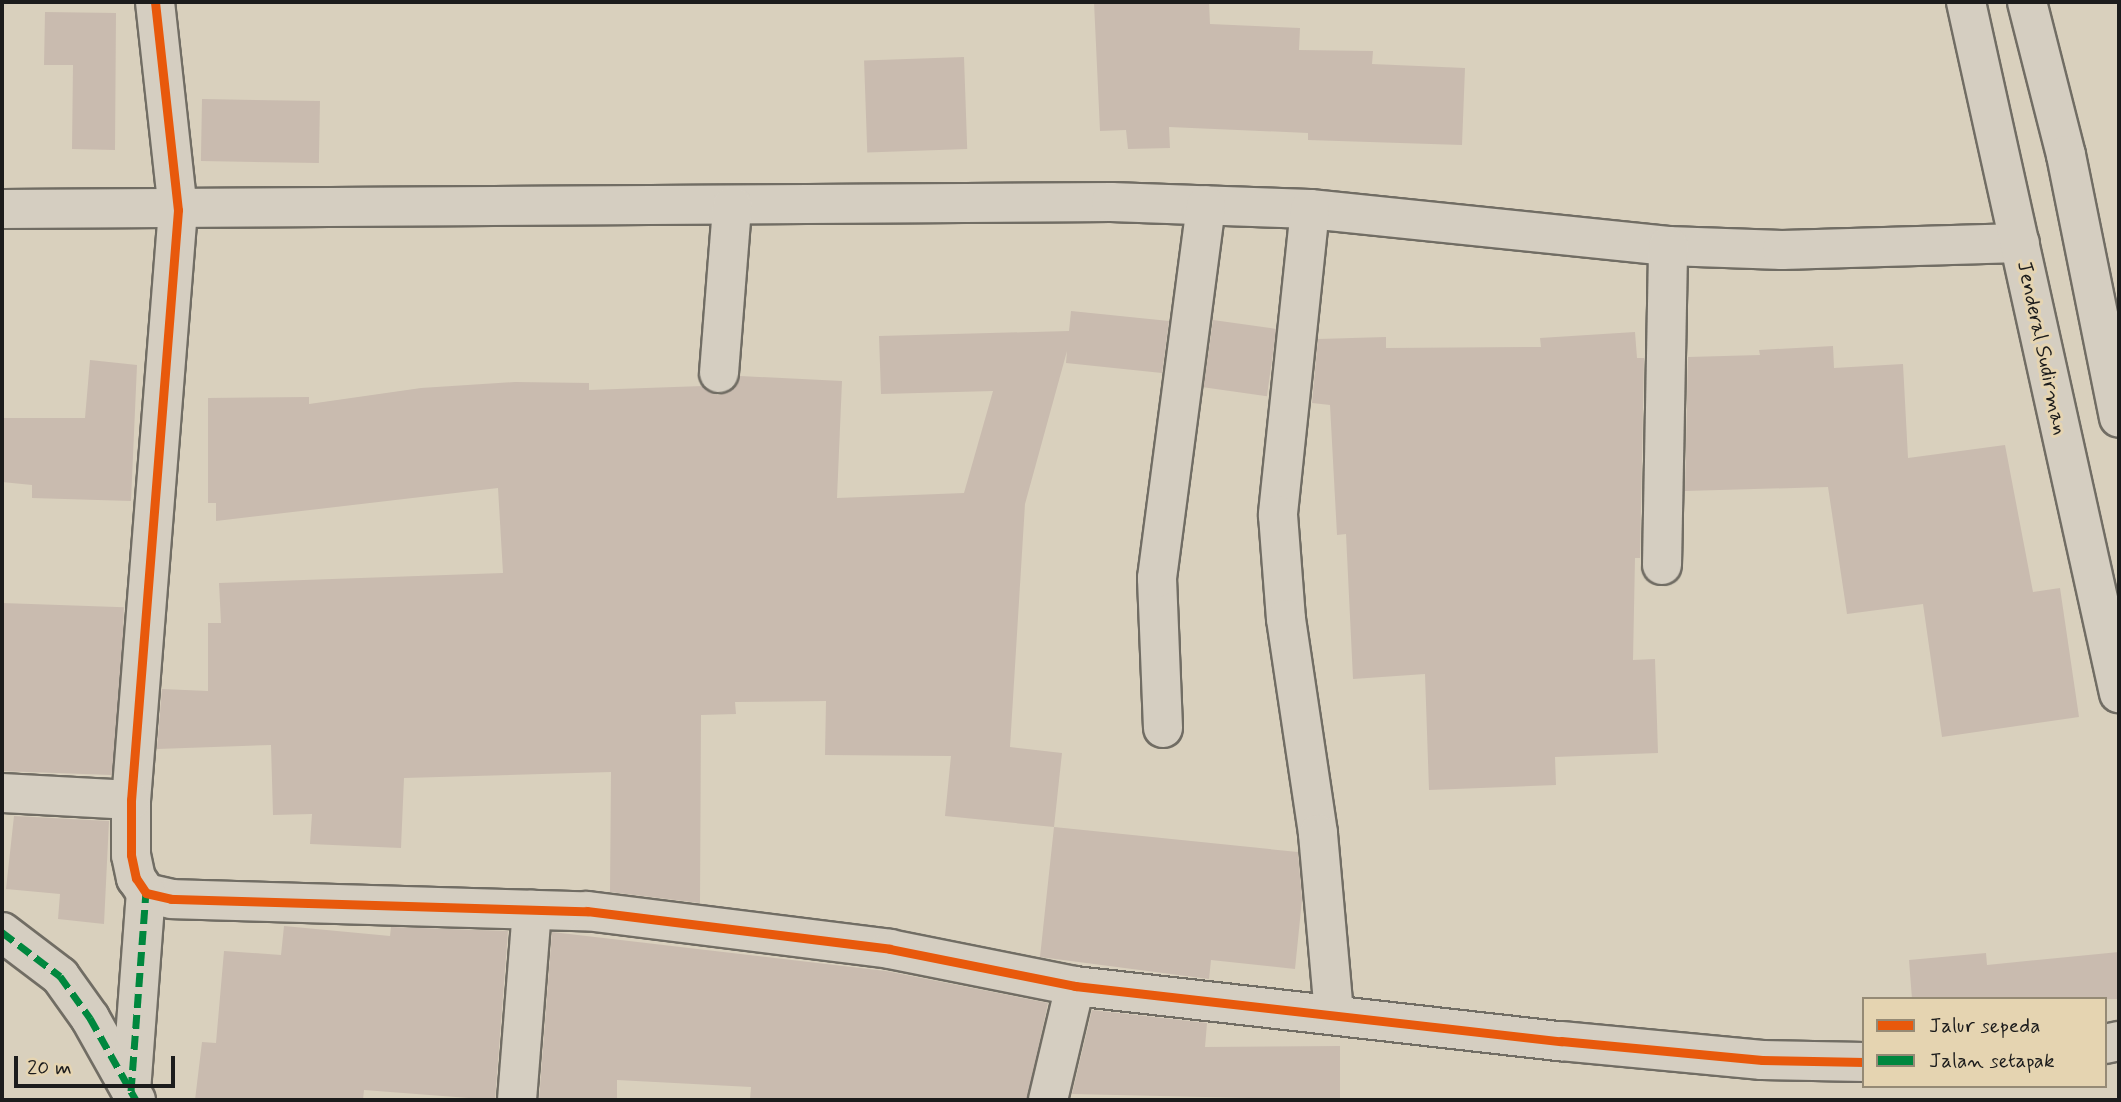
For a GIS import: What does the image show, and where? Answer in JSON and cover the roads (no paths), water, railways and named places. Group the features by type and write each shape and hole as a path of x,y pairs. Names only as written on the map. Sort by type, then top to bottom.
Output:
{"main road":[{"path":"155,2 178,210 131,800 131,855 136,878 146,892 171,899 587,911 890,949 1075,986 1762,1060 1862,1062"},
{"name":"Jenderal Sudirman","path":"1966,2 2119,693"},
{"path":"2027,2 2111,340 2119,418"},
{"path":"2,209 1206,205 1310,209 1668,246 1795,250 2020,243"},
{"path":"1163,728 1157,578 1206,205"},
{"path":"719,373 732,206"},
{"path":"1310,209 1278,514 1286,619 1318,834 1334,1013"},
{"path":"1662,565 1668,246"},
{"path":"2,793 131,800"},
{"path":"133,1096 146,892"},
{"path":"517,1100 532,910"},
{"path":"2,932 60,976 90,1018 133,1096"},
{"path":"1048,1100 1075,986"}]}
